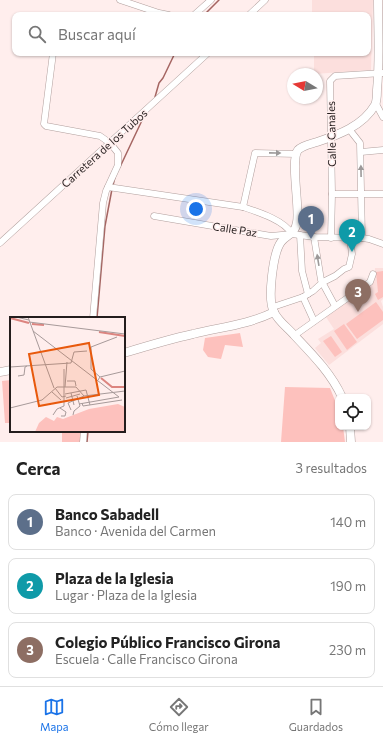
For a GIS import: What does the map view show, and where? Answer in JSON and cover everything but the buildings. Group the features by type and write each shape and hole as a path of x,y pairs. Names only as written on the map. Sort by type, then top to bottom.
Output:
{"main road":[{"path":"341,394 326,370 273,310 271,290 272,272 281,242 285,238 296,235 298,220 295,163 298,150 349,129 366,115 376,104 381,73 381,27 378,0"},
{"path":"125,353 183,336 232,327 255,320 273,310"},
{"path":"0,372 10,370"},
{"path":"350,430 351,442"}],"street":[{"path":"120,0 157,12"},
{"path":"197,12 211,0"},
{"path":"252,12 265,0"},
{"path":"54,56 44,124 46,126 100,136 110,143 118,153 118,165 108,187 103,203 93,317"},
{"name":"Carretera de los Tubos","path":"0,243 205,56"},
{"name":"Calle Canales","path":"331,238 332,194 330,81 335,76 381,73"},
{"path":"376,104 383,117"},
{"path":"349,129 359,140 362,238"},
{"path":"360,152 383,150"},
{"path":"243,207 255,153 296,154"},
{"path":"108,187 243,207 257,211 288,228 296,235 305,296 314,321"},
{"path":"332,194 383,194"},
{"name":"Calle Paz","path":"154,216 271,236 296,235 331,238 369,238 383,244"},
{"path":"314,237 321,280 335,306"},
{"path":"273,310 305,296 323,282 349,267 352,254 350,238"},
{"path":"295,335 370,282 373,274"},
{"path":"83,442 84,432"}],"shaded area":[{"path":"312,0 373,0 371,70 323,73 323,68 314,68 314,56 371,56 371,12 312,12"},
{"path":"375,268 383,268 383,299 381,301 383,307 383,324 329,365 315,348 321,343 318,339 334,329 326,317 374,282"},
{"path":"383,271 383,297 378,300 375,294 378,292 376,272"},
{"path":"376,302 383,312 383,320 357,339 346,324"},
{"path":"344,324 357,342 347,350 334,331"},
{"path":"240,333 243,347 225,345 221,359 208,357 203,350 205,338"},
{"path":"331,336 342,352 335,357 323,341"},
{"path":"10,380 10,423 5,423 2,381"},
{"path":"285,387 330,388 335,400 335,430 343,430 345,442 281,442"},
{"path":"62,432 82,432 81,442 62,442"}],"waterway":[{"path":"207,12 219,0"},
{"path":"155,97 159,83 174,56"},
{"path":"120,167 145,114"},
{"path":"113,185 115,177"},
{"path":"97,317 105,226 112,189"},
{"path":"87,442 88,432"}],"place":[{"name":"Banco Sabadell","path":"311,239"},
{"name":"Plaza de la Iglesia","path":"352,252"},
{"name":"Colegio Público Francisco Girona","path":"358,312"}]}
